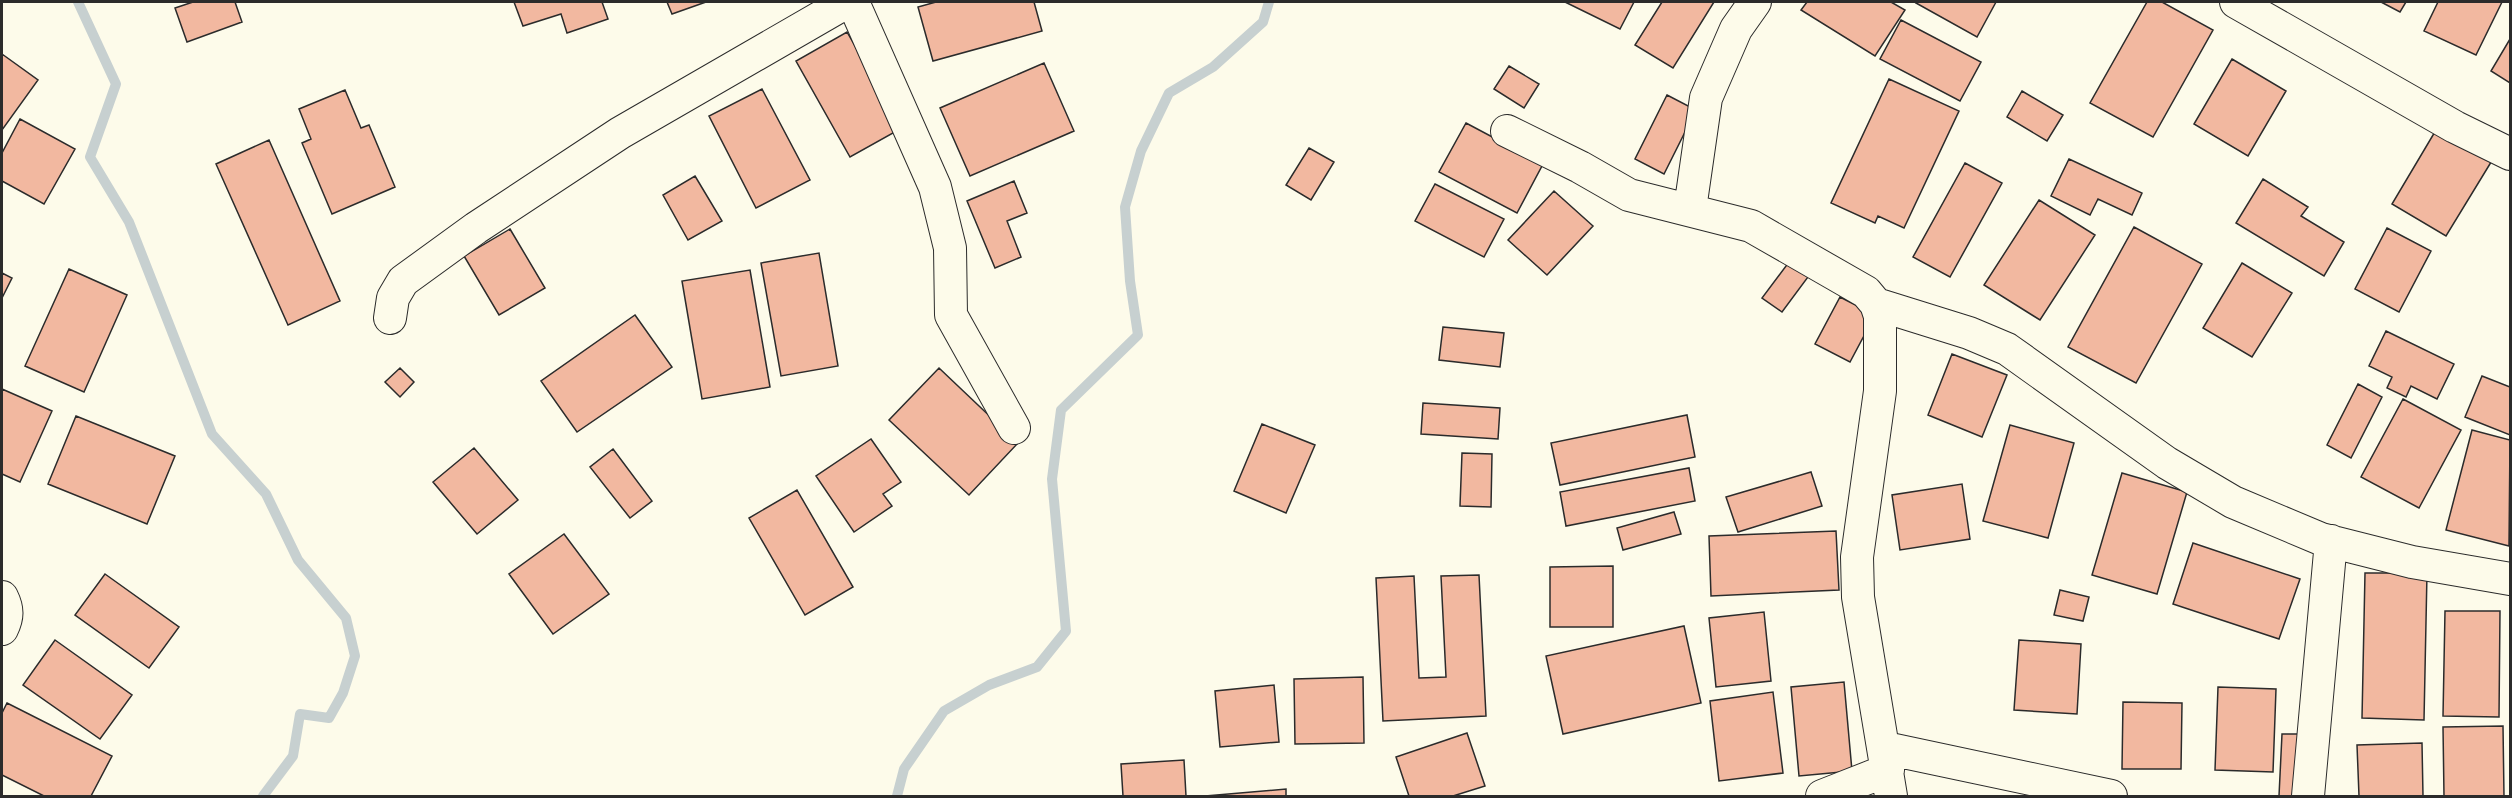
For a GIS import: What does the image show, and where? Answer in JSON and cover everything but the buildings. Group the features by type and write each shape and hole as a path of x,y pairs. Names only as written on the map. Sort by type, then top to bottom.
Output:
{"street":[{"path":"390,318 393,298 403,281 476,228 620,134 847,2"},
{"path":"853,2 935,187 944,215 950,248 951,315 1014,428"},
{"path":"1690,210 1706,98 1736,29 1755,2"},
{"path":"2236,2 2455,127 2511,154"},
{"path":"1507,131 1580,166 1629,195 1751,226 1866,292 1876,304 1880,316 1880,392 1857,556 1858,597 1888,772"},
{"path":"1876,304 1969,333 2007,349 2200,484 2233,502 2331,541 2412,562 2511,579"},
{"path":"2308,796 2331,541"},
{"path":"2,597 7,607 6,620 2,629"},
{"path":"1822,796 1888,772 2111,796"}],"waterway":[{"path":"78,2 116,84 90,157 129,222 212,434 266,494 298,560 346,618 355,656 343,693 329,718 300,714 293,756 263,796"},
{"path":"897,796 904,769 944,711 989,685 1037,667 1066,631 1052,479 1061,410 1138,335 1130,281 1125,207 1141,151 1169,93 1213,67 1263,22 1269,2"}]}
